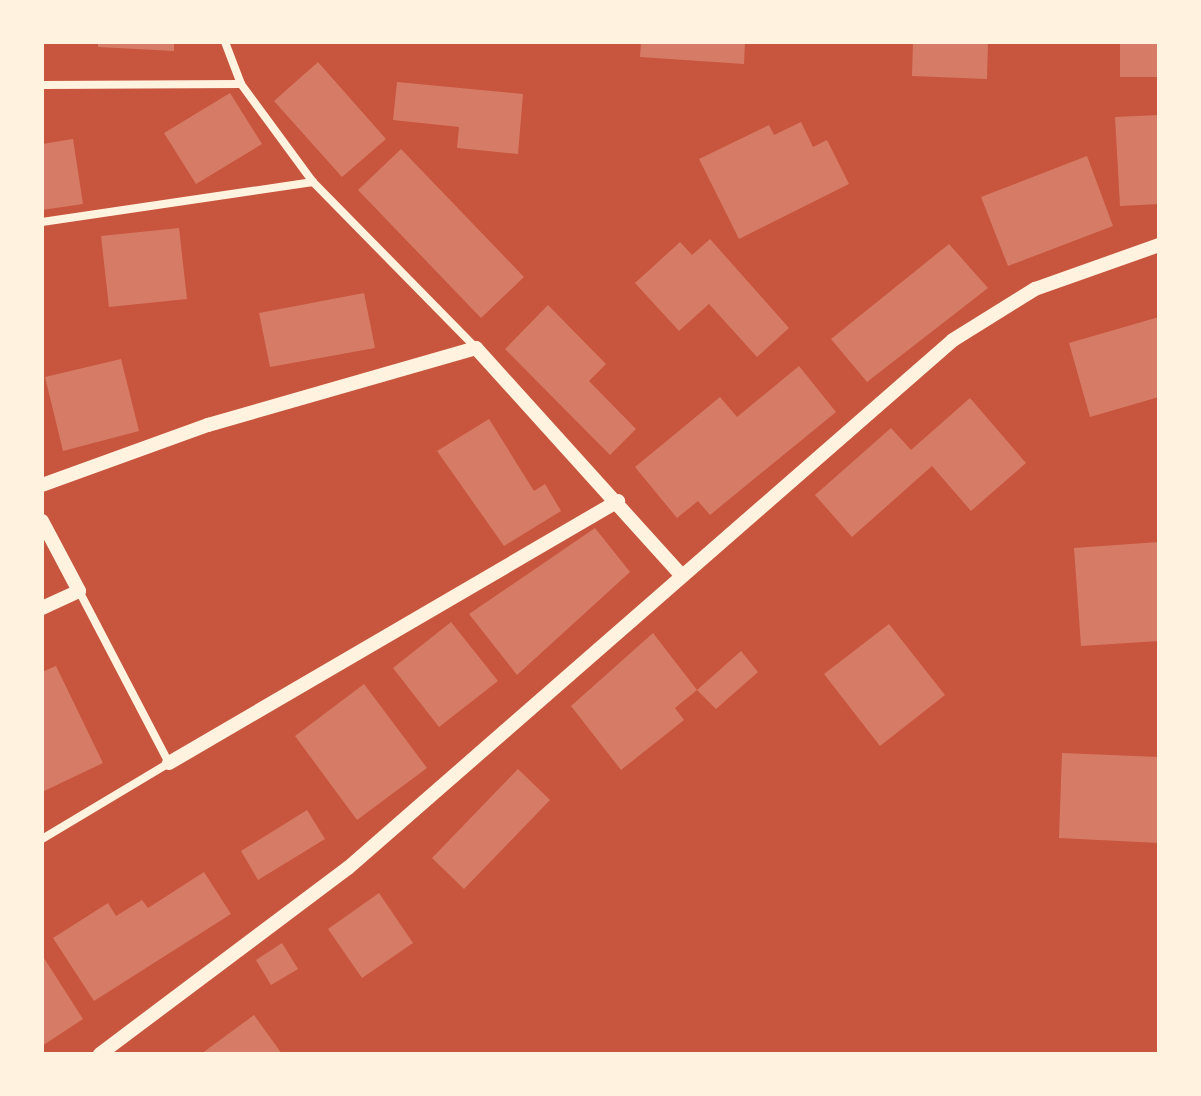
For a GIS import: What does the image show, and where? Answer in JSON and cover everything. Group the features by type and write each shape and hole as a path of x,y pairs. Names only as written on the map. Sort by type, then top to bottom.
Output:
{"street":[{"path":"225,42 241,84 313,182 476,348 618,501 681,575"},
{"path":"42,85 241,84"},
{"path":"42,222 313,182"},
{"path":"100,1054 348,868 681,575 979,321 1066,276 1159,245"},
{"path":"42,485 208,425 476,348"},
{"path":"42,839 618,501"},
{"path":"42,521 169,763"},
{"path":"42,608 79,591"}],"building":[{"path":"98,42 174,42 174,51 98,47"},
{"path":"641,42 745,42 744,64 640,57"},
{"path":"913,42 988,42 987,79 912,76"},
{"path":"1120,42 1159,42 1159,77 1120,77"},
{"path":"318,62 386,139 342,177 274,101"},
{"path":"397,82 523,94 518,154 457,148 459,127 393,120"},
{"path":"230,93 262,144 196,184 164,133"},
{"path":"1159,115 1159,204 1120,206 1115,117"},
{"path":"801,122 813,147 827,140 849,184 739,239 699,159 769,125 774,135"},
{"path":"73,139 83,204 42,210 42,144"},
{"path":"401,149 524,277 481,318 358,190"},
{"path":"1087,156 1113,226 1008,266 981,197"},
{"path":"179,228 187,299 109,307 101,236"},
{"path":"710,239 789,328 757,357 709,304 679,331 635,283 680,242 692,255"},
{"path":"949,244 988,288 867,382 831,339"},
{"path":"364,293 375,348 270,367 259,313"},
{"path":"548,305 606,364 589,381 636,429 610,455 505,349"},
{"path":"1159,317 1159,397 1090,417 1069,343"},
{"path":"121,359 139,431 63,451 45,377"},
{"path":"799,366 836,412 710,515 698,501 677,518 635,467 720,397 737,417"},
{"path":"970,398 1026,463 971,511 932,466 852,537 815,495 891,428 911,450"},
{"path":"489,419 534,491 545,484 561,511 504,546 437,451"},
{"path":"595,528 630,572 517,675 469,614"},
{"path":"1159,542 1159,641 1081,646 1074,548"},
{"path":"451,622 498,681 439,727 393,668"},
{"path":"889,624 945,695 880,746 824,674"},
{"path":"653,633 697,690 675,708 684,720 621,770 571,706"},
{"path":"741,651 758,672 716,709 697,690"},
{"path":"56,666 103,763 42,792 42,672"},
{"path":"364,684 427,768 357,820 295,736"},
{"path":"1062,753 1159,757 1159,843 1059,838"},
{"path":"518,769 550,800 464,889 432,858"},
{"path":"307,810 325,839 258,880 241,851"},
{"path":"204,872 231,914 94,1001 53,938 108,903 116,916 142,900 148,908"},
{"path":"379,893 413,943 362,978 328,929"},
{"path":"282,943 298,969 271,985 256,960"},
{"path":"42,955 83,1019 42,1046"},
{"path":"254,1015 282,1054 201,1054"}]}
